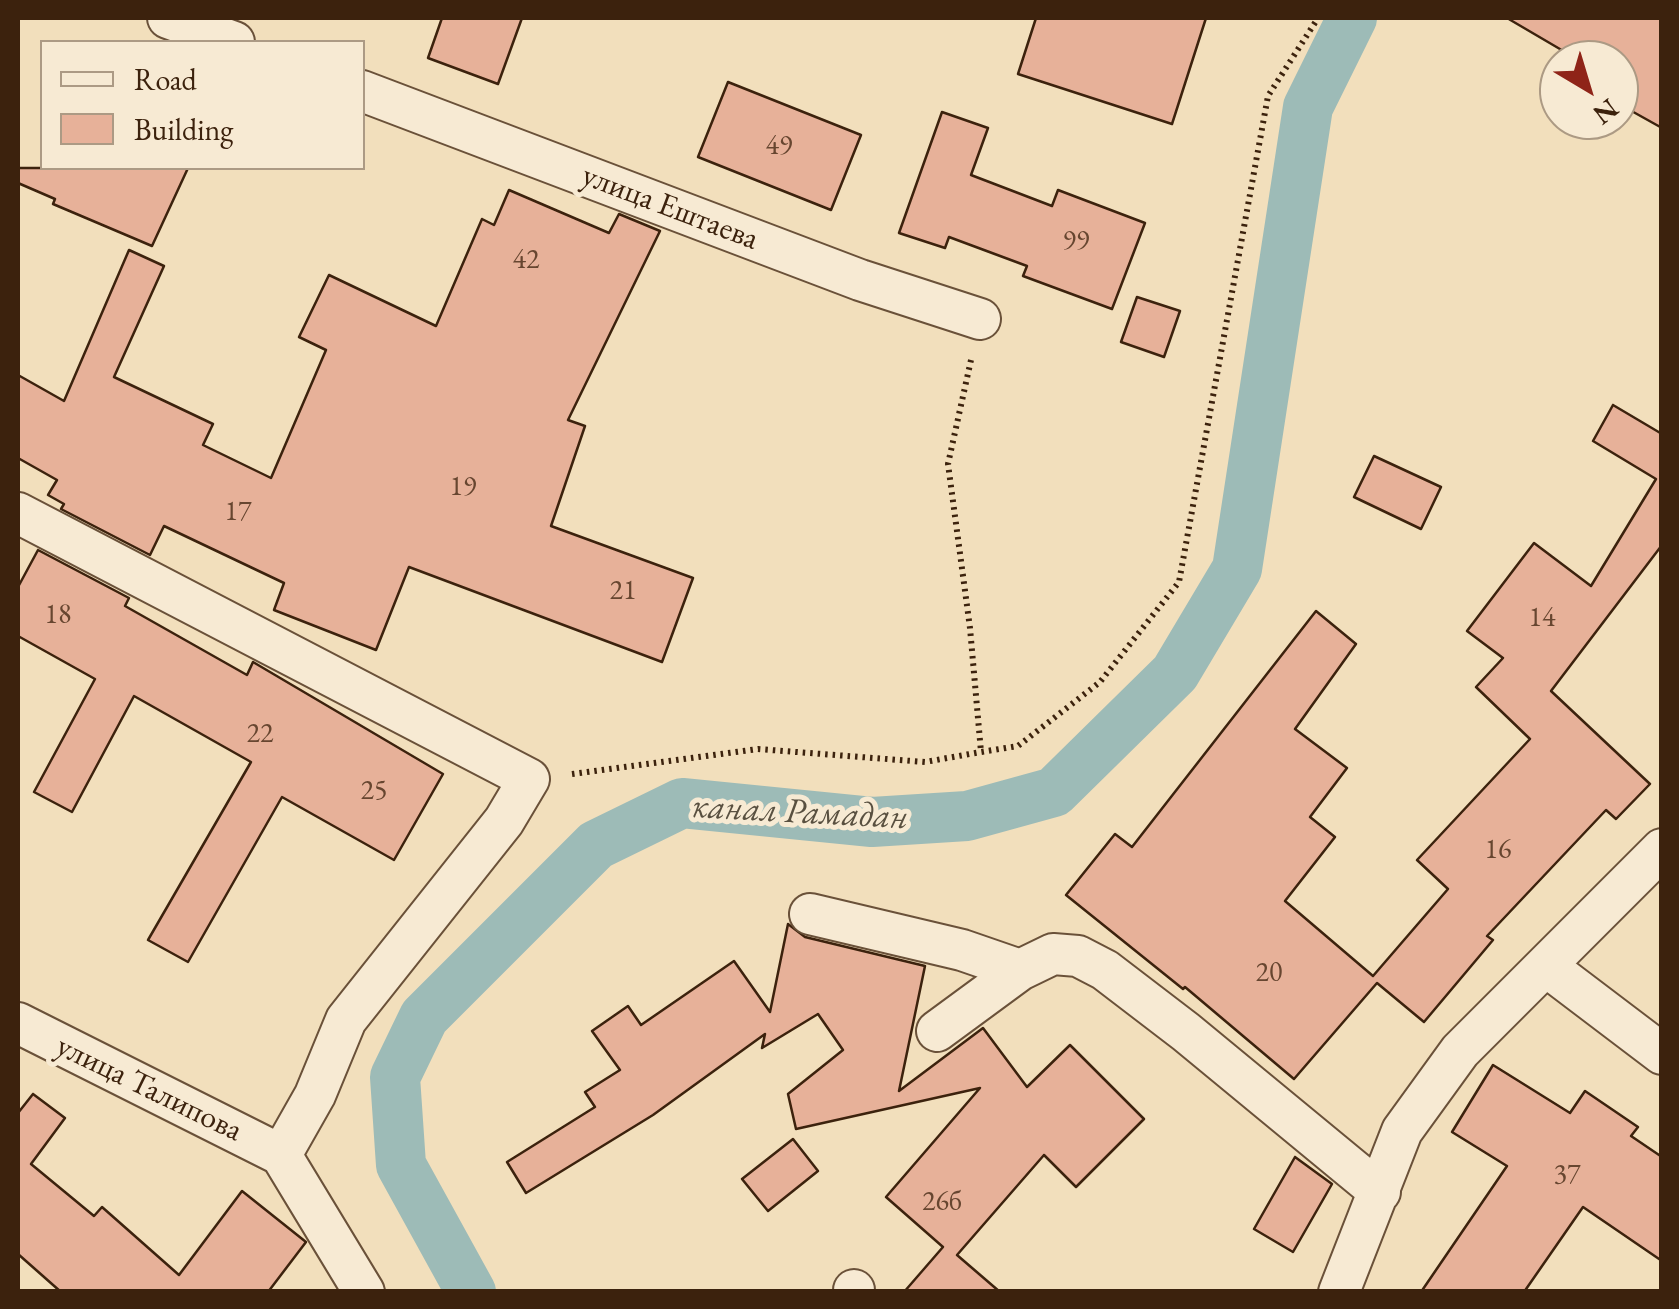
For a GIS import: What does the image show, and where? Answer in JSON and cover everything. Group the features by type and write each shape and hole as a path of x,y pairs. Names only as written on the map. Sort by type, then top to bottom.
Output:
{"street":[{"path":"168,18 228,40"},
{"name":"улица Ештаева","path":"365,93 860,280 980,320"},
{"path":"18,513 530,780 504,821 346,1020 315,1094 281,1155 364,1292"},
{"path":"1339,1292 1402,1131 1460,1052 1662,849"},
{"path":"810,914 962,950 1020,970"},
{"path":"937,1030 1020,970 1054,954 1078,956 1106,970 1186,1032 1380,1192"},
{"path":"1546,966 1662,1054"},
{"name":"улица Талипова","path":"18,1024 281,1155"}],"path":[{"path":"530,780 758,749 925,762 1018,746 1100,682 1179,582 1268,96 1318,18"},
{"path":"980,320 948,464 970,628 981,752"}],"building":[{"path":"442,18 522,18 498,84 428,58"},
{"path":"1036,18 1206,18 1172,124 1018,74"},
{"path":"1507,18 1662,18 1662,128 1639,115 1639,40 1545,40"},
{"path":"728,82 861,135 831,210 698,157"},
{"path":"942,112 988,128 971,175 1052,206 1058,190 1145,223 1112,309 1023,276 1027,266 949,237 945,248 899,233"},
{"path":"18,168 187,170 152,246 53,204 55,199 18,183"},
{"path":"509,190 609,233 619,214 660,231 568,420 585,426 551,526 693,578 662,662 409,567 376,650 274,610 284,583 164,526 150,555 61,509 64,504 48,495 57,480 18,458 18,375 64,401 129,250 164,266 114,377 213,424 203,445 271,478 326,350 299,337 329,275 436,326 482,219 494,225"},
{"path":"1137,297 1180,311 1164,357 1121,342"},
{"path":"1613,405 1662,434 1662,545 1551,691 1650,784 1616,819 1606,810 1487,936 1493,940 1424,1022 1377,983 1294,1079 1185,987 1066,895 1115,834 1132,847 1316,611 1356,644 1295,729 1347,768 1310,817 1335,837 1285,901 1373,976 1448,889 1417,860 1530,739 1476,687 1503,658 1467,631 1534,543 1591,586 1656,479 1593,441"},
{"path":"1374,456 1441,487 1421,529 1354,497"},
{"path":"38,550 129,598 125,606 247,675 253,662 443,774 394,860 282,797 188,962 148,940 251,762 134,696 72,812 34,792 95,679 18,636 18,587"},
{"path":"788,924 805,937 925,966 899,1091 983,1028 1027,1087 1070,1045 1144,1119 1076,1187 1044,1155 957,1255 1000,1292 904,1292 943,1247 886,1197 980,1088 796,1129 788,1094 843,1050 818,1014 762,1048 765,1034 653,1115 526,1193 507,1162 595,1107 585,1092 620,1070 592,1031 628,1006 641,1025 734,961 770,1012"},
{"path":"1493,1065 1570,1113 1585,1091 1638,1127 1631,1136 1662,1157 1662,1261 1583,1207 1524,1292 1421,1292 1507,1166 1452,1132"},
{"path":"33,1094 65,1118 31,1164 94,1216 102,1207 179,1275 242,1191 306,1242 268,1292 61,1292 18,1254 18,1113"},
{"path":"793,1139 818,1171 768,1211 742,1179"},
{"path":"1295,1157 1332,1184 1293,1252 1254,1229"}],"waterway":[{"name":"канал Рамадан","path":"471,1292 401,1165 395,1077 424,1017 596,845 682,803 872,822 967,816 1054,792 1175,673 1237,569 1308,107 1352,18"}]}
